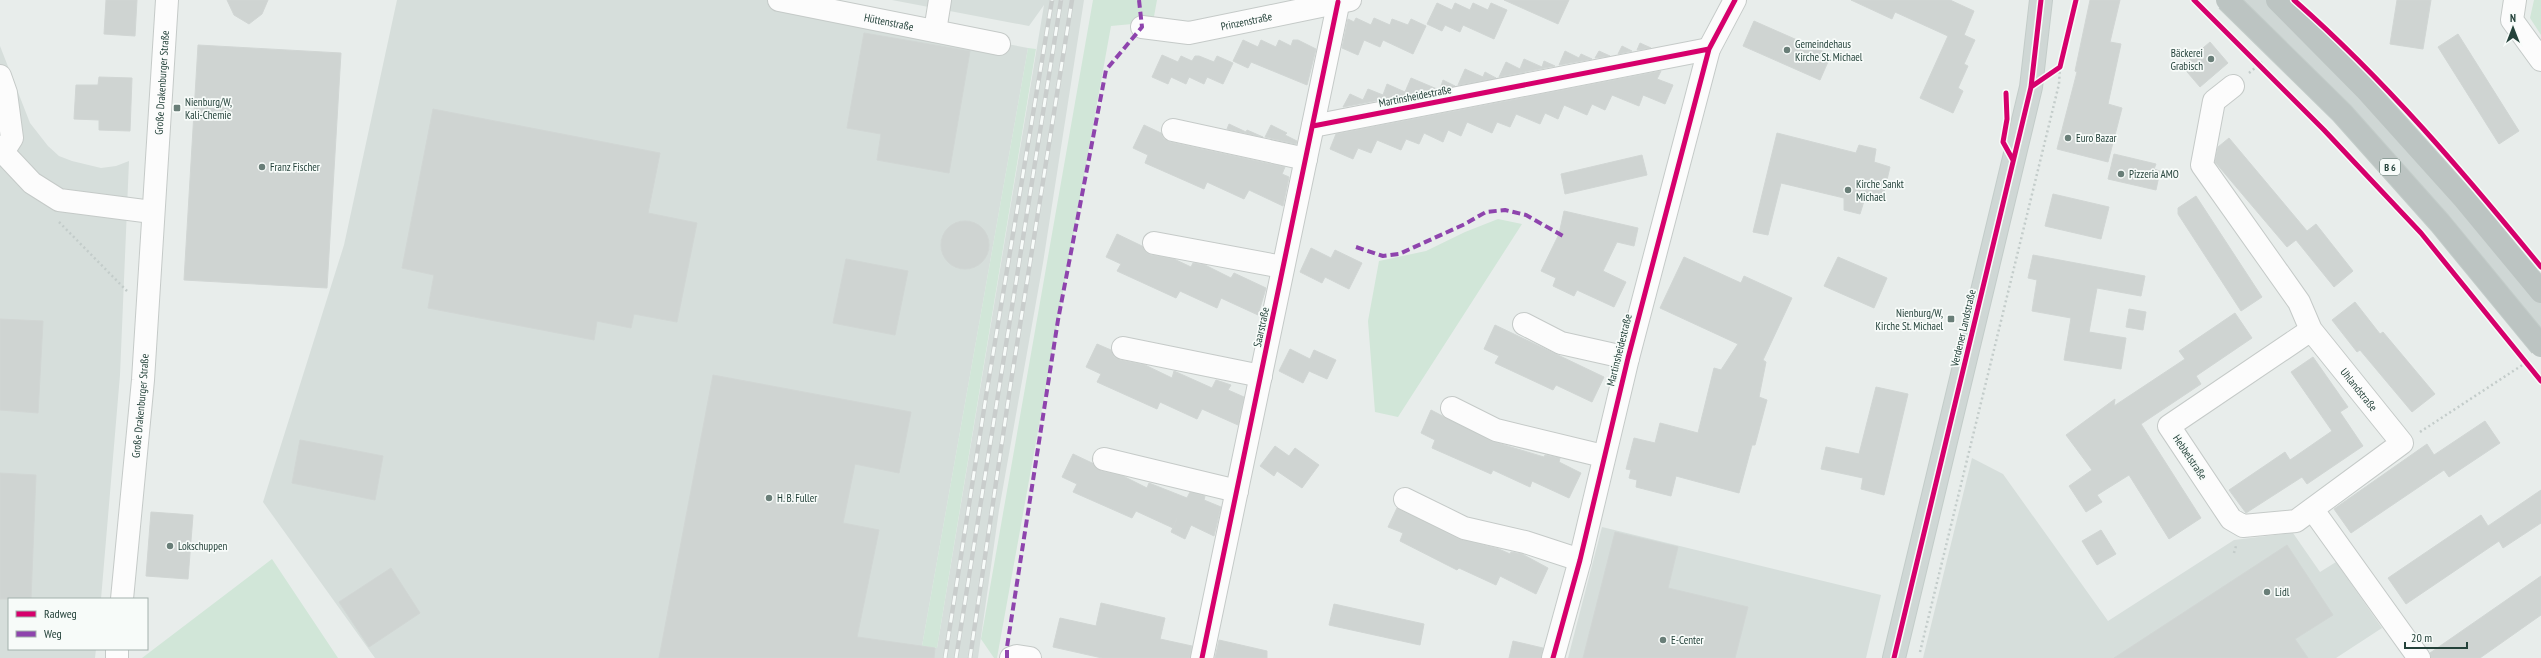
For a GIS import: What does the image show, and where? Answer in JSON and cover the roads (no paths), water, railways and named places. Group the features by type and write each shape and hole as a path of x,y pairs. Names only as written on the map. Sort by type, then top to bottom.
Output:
{"highway":[{"name":"B 6","path":"2227,0 2342,113 2440,223 2536,352"},
{"path":"2277,0 2365,89 2464,199 2541,292"}],"main road":[{"name":"Verdener Landstraße","path":"1894,658 2031,87 2041,0"},
{"path":"2252,0 2292,37 2363,112 2455,215 2541,318"}],"street":[{"name":"Große Drakenburger Straße","path":"122,598 143,380 152,212 167,0"},
{"name":"Hüttenstraße","path":"779,0 999,44"},
{"path":"935,31 940,0"},
{"name":"Martinsheidestraße","path":"1553,658 1580,560 1603,456 1709,49 1735,0"},
{"name":"Prinzenstraße","path":"1142,27 1188,33 1342,1"},
{"name":"Saarstraße","path":"1202,658 1313,126 1342,1"},
{"path":"2513,10 2541,60"},
{"name":"Martinsheidestraße","path":"1313,126 1709,49"},
{"path":"0,76 6,93 12,138 1,150 32,183 59,200 152,212"},
{"name":"Uhlandstraße","path":"2232,86 2214,100 2202,164 2299,302 2311,330 2402,444 2312,510"},
{"path":"1172,130 1306,159"},
{"path":"1154,243 1283,267"},
{"name":"Martinsheidestraße","path":"1524,324 1561,343 1628,358"},
{"name":"Hebbelstraße","path":"2311,330 2169,426 2232,519 2243,526 2296,521 2312,510"},
{"path":"1123,348 1261,376"},
{"path":"1452,408 1496,430 1603,456"},
{"path":"1104,459 1237,491"},
{"path":"1405,499 1464,528 1525,542 1580,560"},
{"path":"2312,510 2419,658"},
{"path":"1011,658 1017,656 1030,658"}],"railway":[{"path":"945,658 987,390 1052,0"},
{"path":"956,658 1061,0"},
{"path":"970,658 1010,388 1072,0"}],"place":[{"name":"Gemeindehaus Kirche St. Michael","path":"1787,50"},
{"name":"Bäckerei Grabisch","path":"2211,59"},
{"name":"Nienburg/W, Kali-Chemie","path":"177,108"},
{"name":"Euro Bazar","path":"2068,138"},
{"name":"Franz Fischer","path":"262,167"},
{"name":"Pizzeria AMO","path":"2121,174"},
{"name":"Kirche Sankt Michael","path":"1848,190"},
{"name":"Nienburg/W, Kirche St. Michael","path":"1951,319"},
{"name":"H. B. Fuller","path":"769,498"},
{"name":"Lokschuppen","path":"170,546"},
{"name":"Lidl","path":"2267,592"},
{"name":"E-Center","path":"1663,640"}]}
